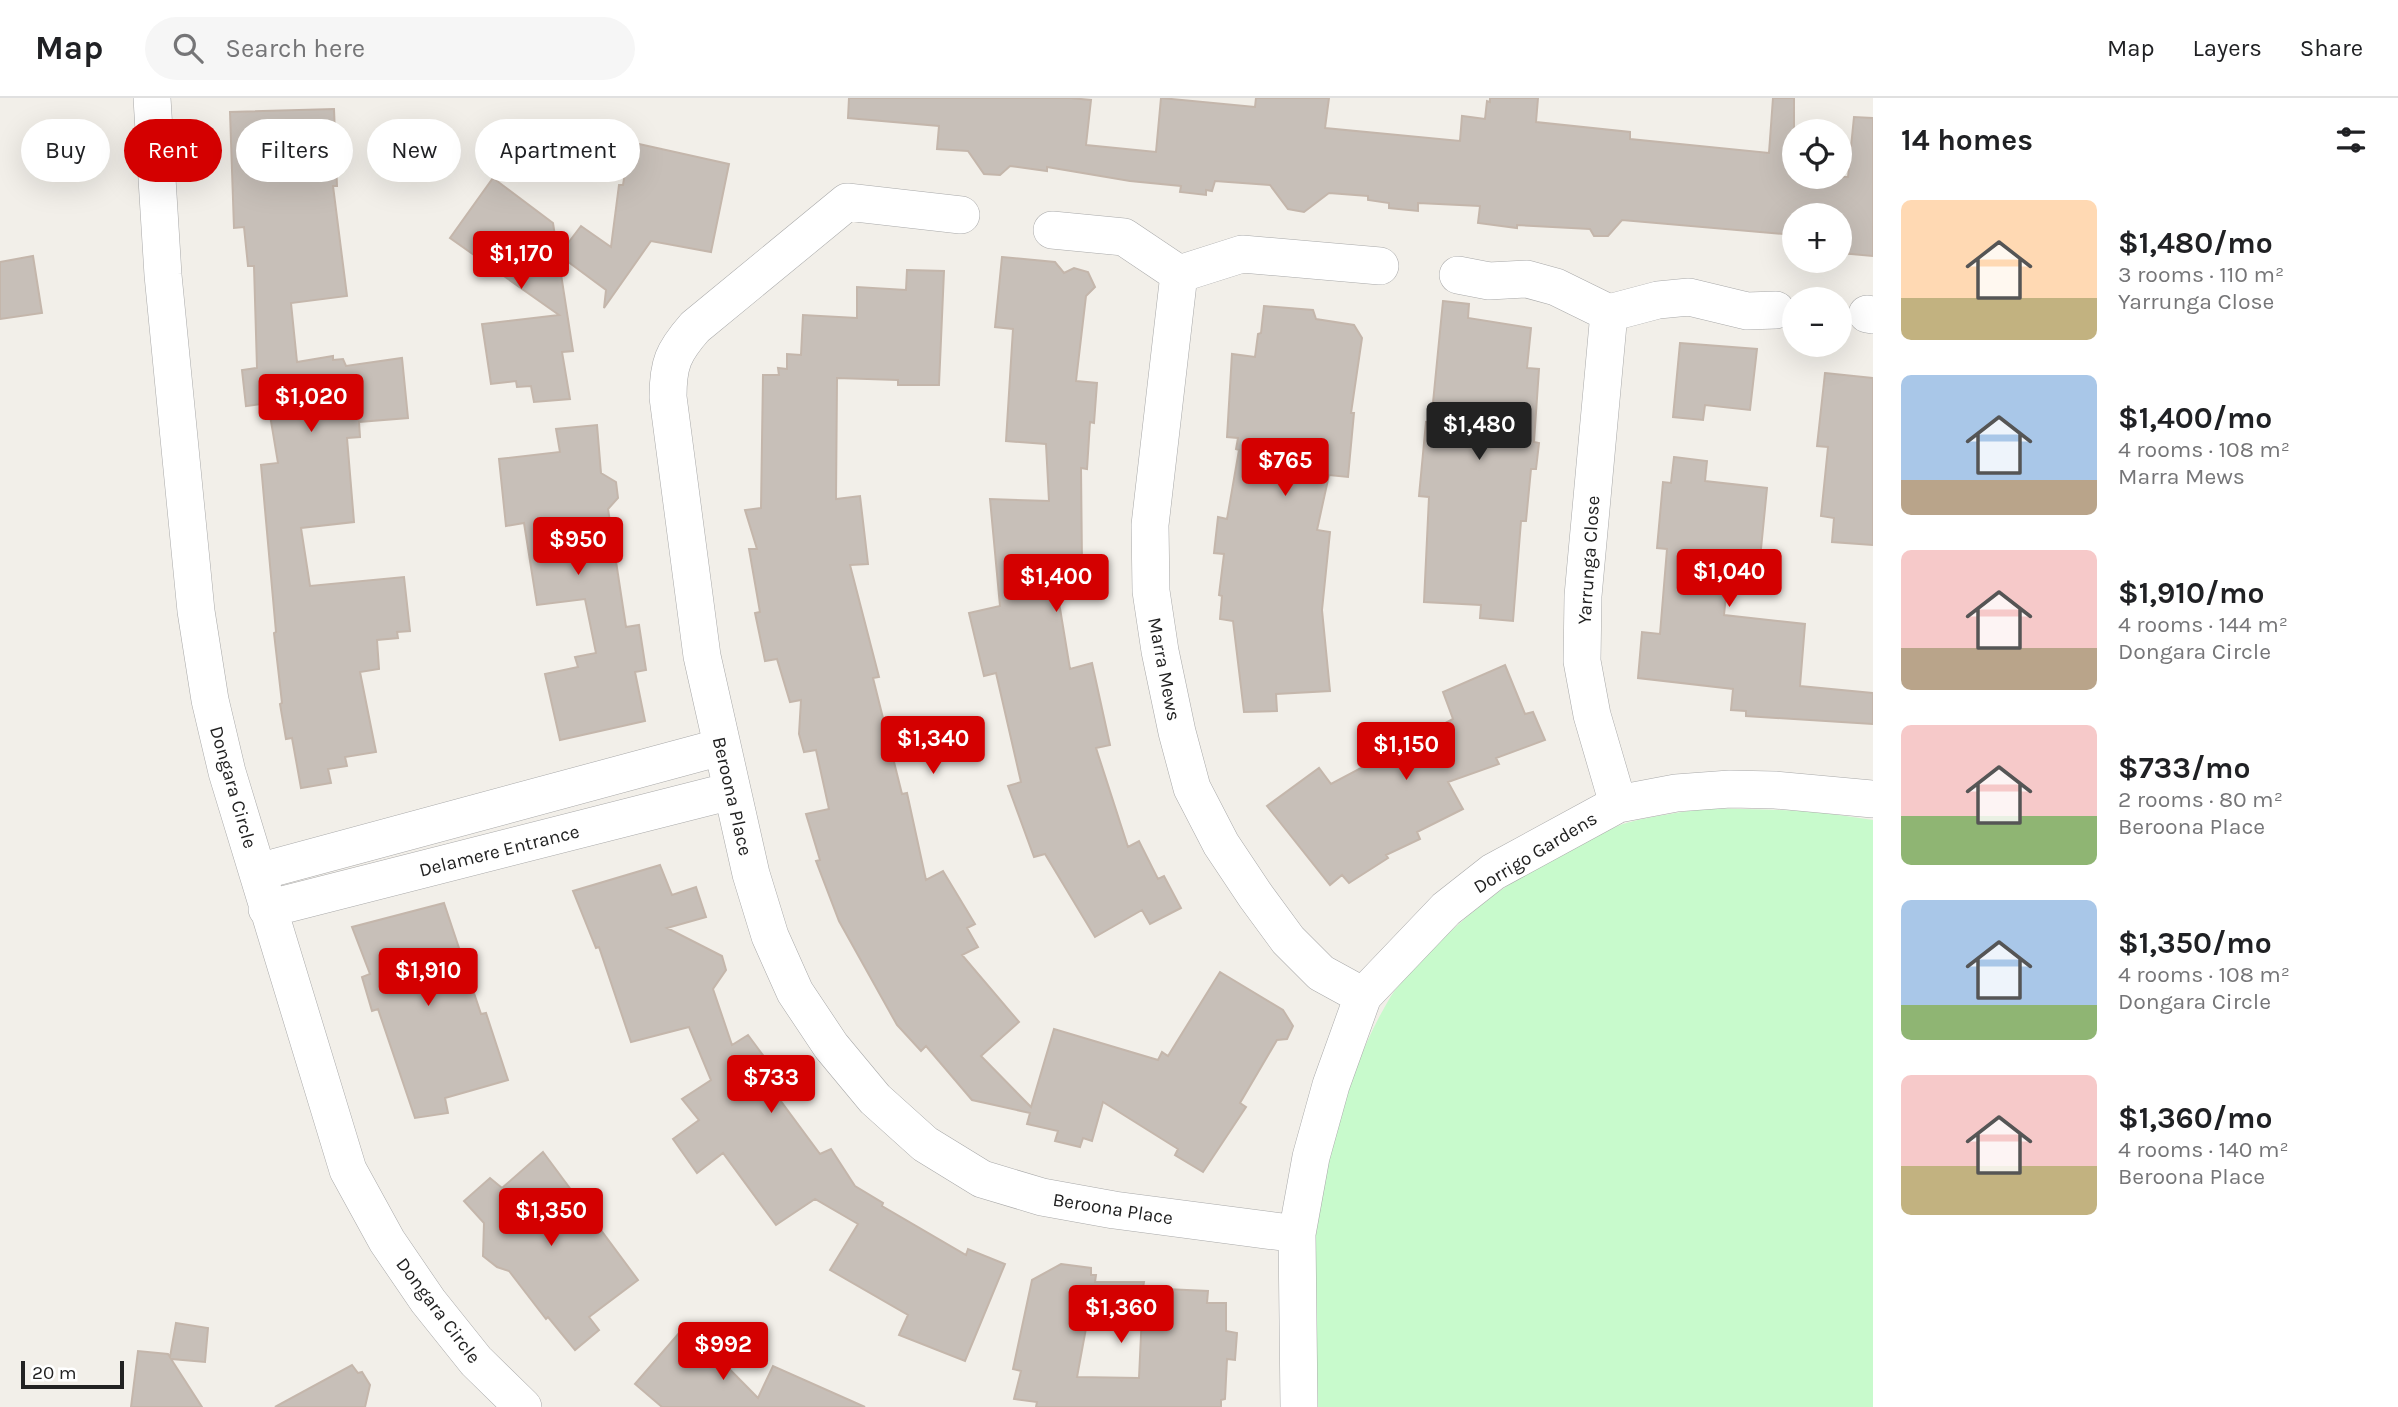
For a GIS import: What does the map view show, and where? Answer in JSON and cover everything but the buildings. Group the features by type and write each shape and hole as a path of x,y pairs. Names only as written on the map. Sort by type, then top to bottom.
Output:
{"street":[{"name":"Dongara Circle","path":"152,98 163,275 196,611 210,700 227,772 348,1170 387,1241 428,1301 476,1361 523,1407"},
{"name":"Beroona Place","path":"961,215 847,202 695,327 678,346 668,372 667,397 702,656 751,874 771,936 795,992 831,1046 875,1099 925,1144 982,1179 1042,1197 1114,1210 1297,1234"},
{"path":"1052,230 1124,237 1179,274 1242,254 1380,266"},
{"name":"Marra Mews","path":"1179,274 1150,525 1151,590 1160,651 1177,732 1192,788 1221,844 1255,895 1288,940 1321,973 1363,996"},
{"path":"1458,275 1489,281 1527,279 1556,286 1609,313 1658,300 1689,297 1747,311 1776,310"},
{"name":"Yarrunga Close","path":"1609,313 1583,596 1582,661 1592,715 1618,804"},
{"name":"Delamere Entrance","path":"258,872 721,747"},
{"name":"Dorrigo Gardens","path":"1299,1407 1297,1234 1311,1157 1331,1085 1363,996 1446,909 1493,872 1618,804 1676,793 1730,789 1775,790 1873,799"},
{"name":"Delamere Entrance","path":"267,909 731,790"}],"green space":[{"path":"1706,808 1811,811 1873,820 1873,1407 1313,1407 1312,1282 1322,1195 1347,1092 1374,1027 1391,996 1462,921 1536,867 1618,826"}]}
